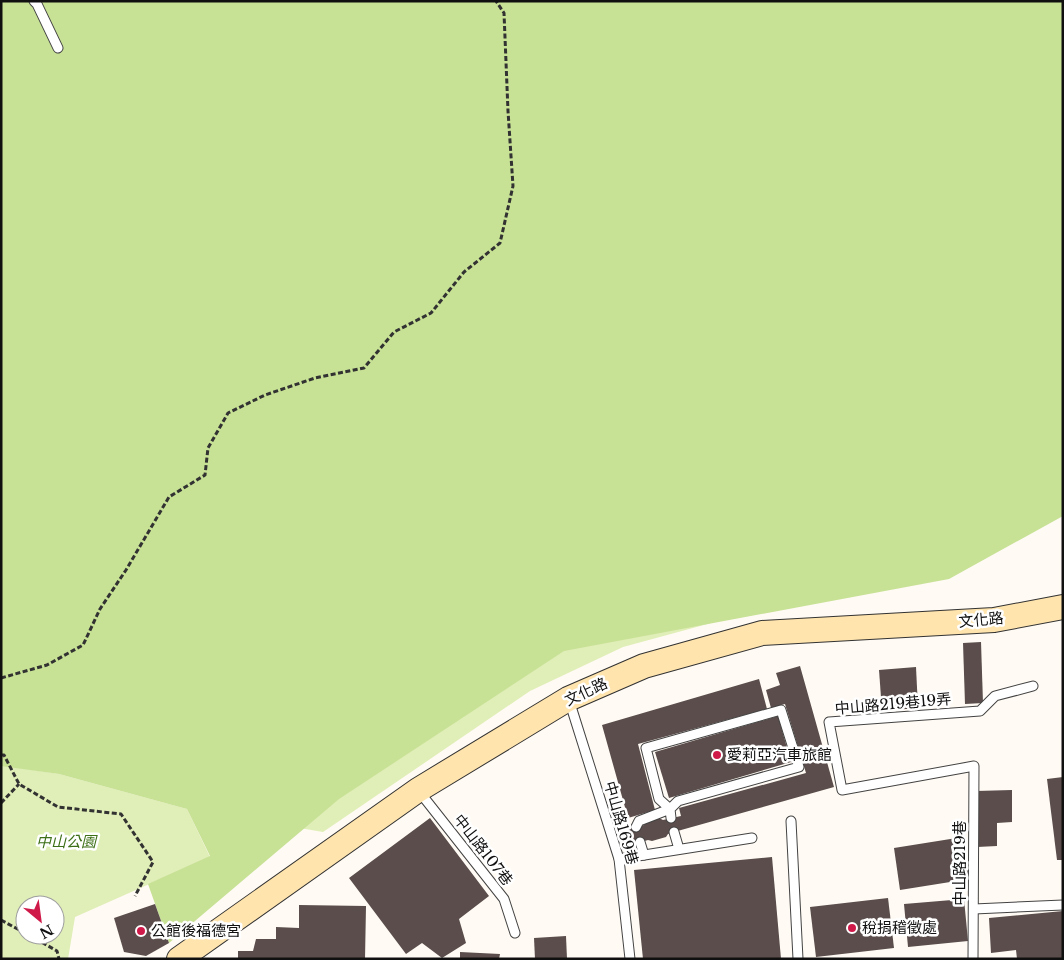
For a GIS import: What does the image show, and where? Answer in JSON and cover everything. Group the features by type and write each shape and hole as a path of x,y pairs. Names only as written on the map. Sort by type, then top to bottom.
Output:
{"street":[{"name":"文化路","path":"178,959 418,790 568,699 644,666 762,633 994,620 1063,607"}],"lane":[{"path":"34,1 58,48"},
{"name":"中山路219巷19弄","path":"974,766 842,790 829,722 980,711 995,696 1033,686"},
{"name":"中山路169巷","path":"568,699 619,859 630,959"},
{"path":"636,827 639,821 670,814 678,801 799,767 781,710 646,748 659,800 670,814"},
{"name":"中山路219巷","path":"973,959 974,766"},
{"name":"中山路107巷","path":"418,790 504,899 515,933"},
{"path":"791,821 798,959"},
{"path":"674,832 679,850"},
{"path":"619,859 752,838"},
{"path":"640,842 644,855"},
{"path":"974,909 1063,905"}],"path":[{"path":"1,678 47,665 83,645 100,609 126,570 169,497 205,475 208,448 228,414 265,395 315,378 364,368 394,332 431,313 464,272 500,243 513,186 504,12 496,1"},
{"path":"1,755 4,755 19,784 58,807 121,814 153,862 135,896"},
{"path":"1,803 19,784"},
{"path":"1,920 15,928"},
{"path":"46,945 57,951 59,959"}],"green space":[{"path":"1,1 1063,1 1063,516 949,579 564,651 339,799 169,943 148,884 210,856 187,809 59,774 1,766"},
{"name":"中山公園","path":"1,566 737,616 623,647 530,691 323,832 234,817 94,767 27,769 59,774 187,809 210,857 75,917 68,959 2,959"}],"building":[{"path":"981,642 983,703 965,704 963,643"},
{"path":"800,666 834,787 674,832 666,837 652,841 648,840 631,845 627,830 659,818 663,820 681,816 679,808 806,773 785,704 771,708 766,690 780,685 776,673"},
{"path":"916,667 918,708 882,711 879,670"},
{"path":"759,679 767,709 638,744 655,810 628,818 602,725"},
{"path":"778,716 791,762 669,798 655,752"},
{"path":"1063,777 1063,860 1057,860 1047,779"},
{"path":"1012,790 1012,822 997,823 997,846 977,847 976,791"},
{"path":"430,818 489,896 459,919 466,943 442,958 422,943 406,954 349,878"},
{"path":"963,837 969,879 900,890 894,848"},
{"path":"772,857 781,959 643,959 634,870"},
{"name":"稅捐稽徵處","path":"888,898 894,948 816,957 810,907"},
{"path":"964,899 968,941 908,947 904,904"},
{"name":"公館後福德宮","path":"155,904 169,943 146,956 124,952 114,918"},
{"path":"299,905 366,906 365,959 238,959 238,951 253,951 256,939 276,939 276,927 299,928"},
{"path":"1063,911 1063,959 1017,959 1016,950 991,953 989,918"},
{"path":"566,936 567,959 535,959 534,938"},
{"path":"460,952 500,954 499,959 460,959"}],"place":[{"name":"愛莉亞汽車旅館","path":"717,755"},
{"name":"稅捐稽徵處","path":"852,928"},
{"name":"公館後福德宮","path":"141,931"}]}
